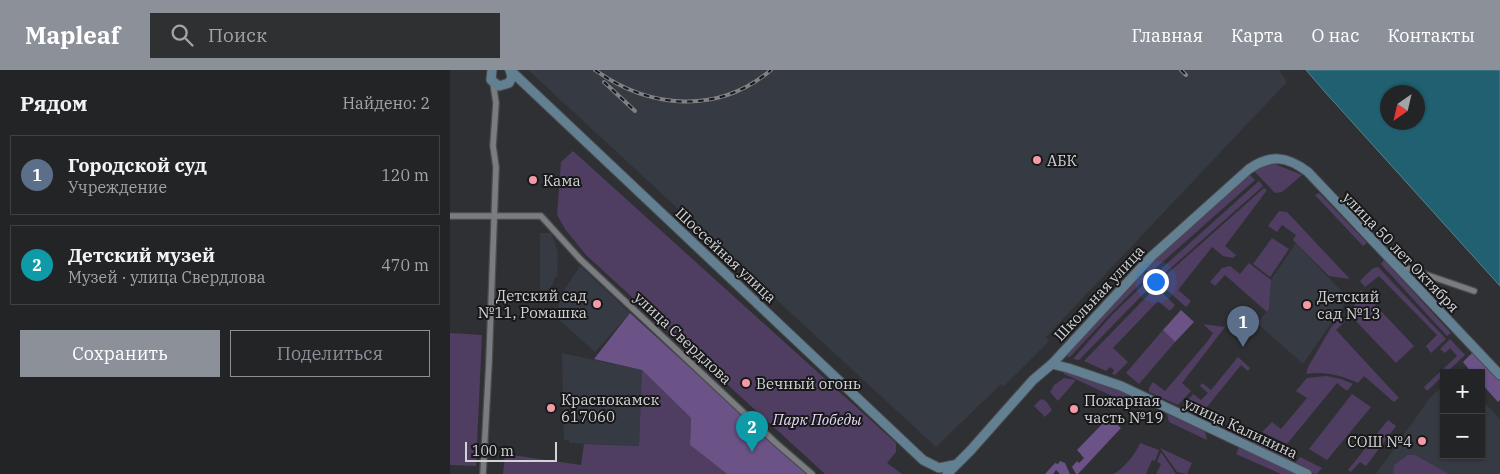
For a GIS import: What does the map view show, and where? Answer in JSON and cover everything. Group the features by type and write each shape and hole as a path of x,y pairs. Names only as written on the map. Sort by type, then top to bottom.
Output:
{"main road":[{"name":"Шоссейная улица","path":"510,70 923,460"},
{"path":"506,85 511,80 510,70"},
{"path":"491,75 499,86 514,83 524,84"},
{"name":"улица 50 лет Октября","path":"1276,158 1297,164 1308,172 1500,375"},
{"name":"Школьная улица","path":"943,472 955,465 970,451 1033,380 1052,364 1152,256 1250,169 1262,160 1276,158"},
{"name":"улица Калинина","path":"1052,364 1116,384 1307,474"},
{"path":"923,460 943,472"},
{"path":"923,460 929,474"},
{"path":"929,474 933,468 943,472"}],"street":[{"path":"483,474 496,167 493,146 496,103 491,75"},
{"path":"496,103 506,85"},
{"path":"450,216 494,216"},
{"name":"улица Свердлова","path":"494,216 541,216 580,259 776,443 812,474"},
{"path":"1394,264 1474,291"}],"shaded area":[{"path":"528,70 1279,70 1287,82 1046,337 1049,341 1003,387 1001,384 936,447"},
{"path":"540,233 551,233 558,252 557,277 555,277 550,290 540,290"},
{"name":"Детский сад №13","path":"1296,243 1346,296 1341,313 1330,325 1303,364 1257,323 1269,309 1271,280"},
{"path":"580,266 630,313 595,352 558,319 559,298"},
{"path":"1181,310 1194,322 1175,342 1163,330"},
{"path":"630,313 807,474 727,474 690,445 691,418 642,370 594,359"},
{"path":"1474,351 1500,379 1500,400 1498,402 1485,387 1485,369 1469,369 1463,362"},
{"path":"562,353 642,370 639,446 570,443 569,440 564,440"},
{"name":"СОШ №4","path":"1440,389 1440,459 1485,459 1485,403 1500,419 1500,474 1376,474 1429,399"},
{"path":"1109,417 1121,428 1076,474 1072,467 1077,461 1079,463 1084,458 1077,450"},
{"path":"1060,461 1065,463 1070,474 1060,474 1056,470 1053,474 1045,474 1055,463 1058,464"}],"green space":[{"name":"Парк Победы","path":"573,151 896,443 896,452 887,463 902,474 825,474 586,255 565,229 557,215 561,162"},
{"path":"1275,164 1302,175 1282,192 1275,193 1254,171 1263,165"},
{"path":"1249,174 1255,180 1150,273 1145,268"},
{"path":"1259,181 1263,186 1156,281 1152,277"},
{"path":"1264,188 1267,190 1225,246 1236,255 1233,258 1223,256 1212,247 1178,290 1191,301 1186,307 1158,282"},
{"path":"1319,193 1367,243 1363,246 1315,195"},
{"path":"1279,211 1287,212 1350,279 1329,276 1293,240 1296,235 1282,225 1277,232 1268,226"},
{"path":"1272,238 1289,249 1270,277 1253,264"},
{"path":"1384,260 1451,333 1447,336 1381,264"},
{"path":"1249,263 1271,280 1269,309 1267,312 1225,275 1215,286 1210,282 1222,268 1230,266 1240,274"},
{"path":"1378,267 1446,339 1431,353 1426,346 1437,335 1379,276 1365,287 1360,281 1372,269"},
{"path":"1140,271 1147,277 1070,357 1065,356"},
{"path":"1149,279 1154,283 1079,360 1073,359 1112,315"},
{"path":"1156,287 1175,305 1170,311 1158,301 1113,348 1128,362 1115,375 1112,374 1114,370 1110,367 1106,371 1084,361"},
{"path":"1361,290 1414,346 1396,363 1350,315"},
{"path":"1341,317 1345,321 1336,330 1399,398 1394,402 1364,376 1358,383 1332,374 1306,374 1308,367 1332,326"},
{"path":"1203,324 1225,327 1182,383 1191,391 1178,405 1149,392 1153,382 1165,391 1207,342 1213,333"},
{"path":"1163,330 1175,342 1139,384 1126,373"},
{"path":"450,333 482,335 476,466 450,465"},
{"path":"1450,339 1465,355 1450,369 1443,369 1457,356 1450,348 1445,353 1440,349"},
{"path":"1238,357 1250,368 1248,371 1241,365 1202,413 1183,406 1193,394 1201,400 1208,393 1200,386 1202,383 1211,390"},
{"path":"642,370 691,418 690,445 727,474 503,474 505,454 581,465 584,444 639,446"},
{"path":"1064,371 1105,384 1134,397 1143,402 1141,409 1064,374"},
{"path":"1440,372 1440,379 1427,391 1424,387"},
{"path":"1326,376 1353,384 1347,391 1337,383 1287,444 1262,432 1272,422 1281,429 1307,398 1296,391 1307,378"},
{"path":"1064,378 1076,380 1058,401 1050,392 1054,385"},
{"path":"1352,394 1371,407 1327,460 1309,449"},
{"path":"1041,399 1046,401 1052,410 1045,417 1034,406"},
{"path":"1167,414 1205,431 1207,440 1169,422"},
{"path":"1388,420 1396,426 1366,466 1360,462 1351,472 1348,470"},
{"path":"1257,437 1295,455 1289,462 1251,445"},
{"path":"1140,443 1159,450 1155,461 1152,460 1146,474 1113,474 1129,460"},
{"path":"1239,447 1298,474 1281,474 1236,454"},
{"path":"1160,448 1192,463 1187,474 1177,472"},
{"path":"1161,452 1176,474 1156,474 1161,464 1157,462"},
{"path":"1408,455 1415,455 1449,474 1393,474 1394,465"},
{"path":"1300,457 1322,468 1315,474 1294,465"}],"water":[{"path":"1306,70 1500,70 1500,286 1325,92"}],"railway":[{"path":"595,70 616,83 638,93 660,99 683,102 706,100 729,94 750,85 771,70"},
{"path":"1181,70 1186,75"},
{"path":"604,82 635,111"}],"place":[{"name":"АБК","path":"1037,160"},
{"name":"Кама","path":"533,180"},
{"name":"Детский сад №11, Ромашка","path":"597,304"},
{"name":"Детский сад №13","path":"1307,305"},
{"name":"Городской суд","path":"1243,347"},
{"name":"Вечный огонь","path":"746,383"},
{"name":"Краснокамск 617060","path":"551,408"},
{"name":"Пожарная часть №19","path":"1074,409"},
{"name":"СОШ №4","path":"1422,441"},
{"name":"Детский музей","path":"752,452"}]}
